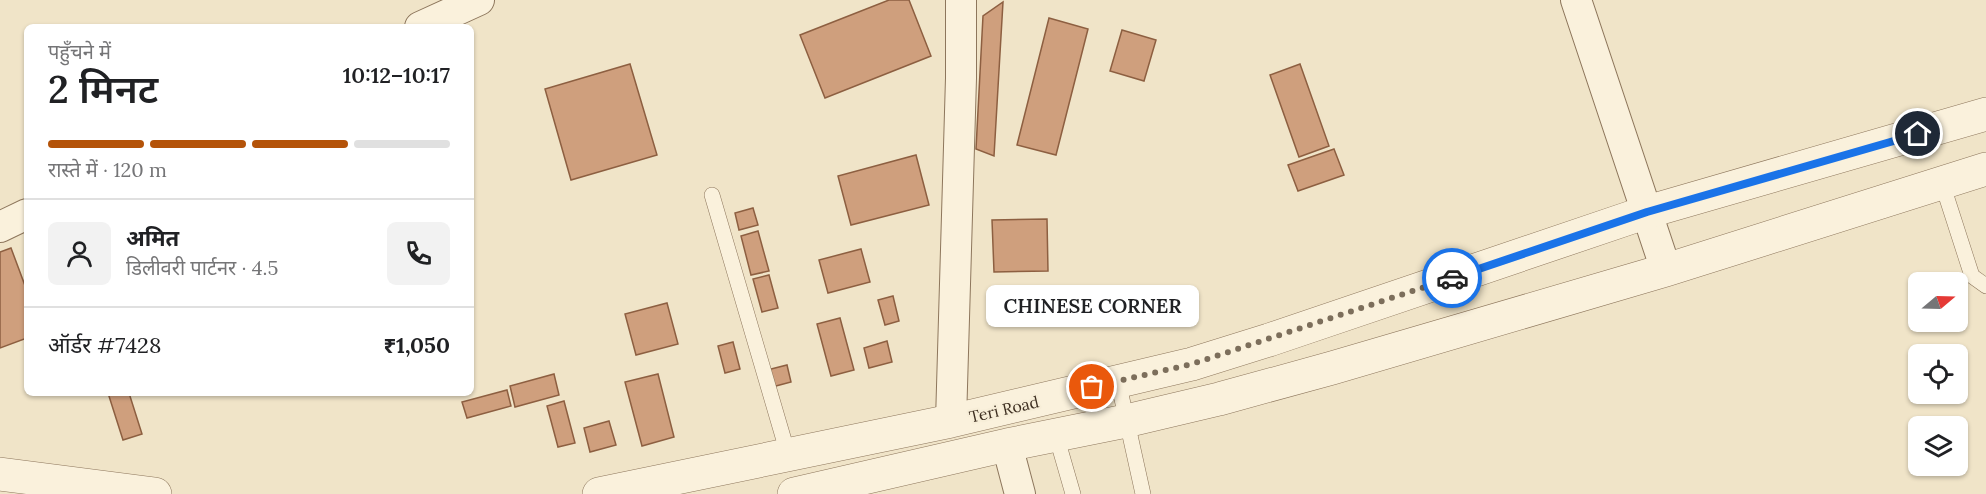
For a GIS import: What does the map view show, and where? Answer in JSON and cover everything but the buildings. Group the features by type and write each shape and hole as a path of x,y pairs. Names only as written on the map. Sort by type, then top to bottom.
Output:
{"street":[{"path":"427,24 479,0"},
{"path":"951,421 962,78 961,0"},
{"path":"1576,0 1666,270"},
{"name":"Teri Road","path":"599,494 951,421 1192,364 1647,212 1986,114"},
{"path":"794,494 1219,399 1666,270 1986,169"},
{"path":"0,227 24,215"},
{"path":"870,437 880,474"},
{"path":"1006,445 1020,494"},
{"path":"0,474 155,494"}],"lane":[{"path":"1942,183 1972,276 1986,286"},
{"path":"712,195 788,454"},
{"path":"1118,381 1143,494"},
{"path":"1056,435 1073,494"}],"way so far":[{"path":"1092,387 1192,364 1452,278"}],"place":[{"name":"CHINESE CORNER","path":"1092,387"}],"route":[{"path":"1452,278 1647,212 1918,134"}]}
